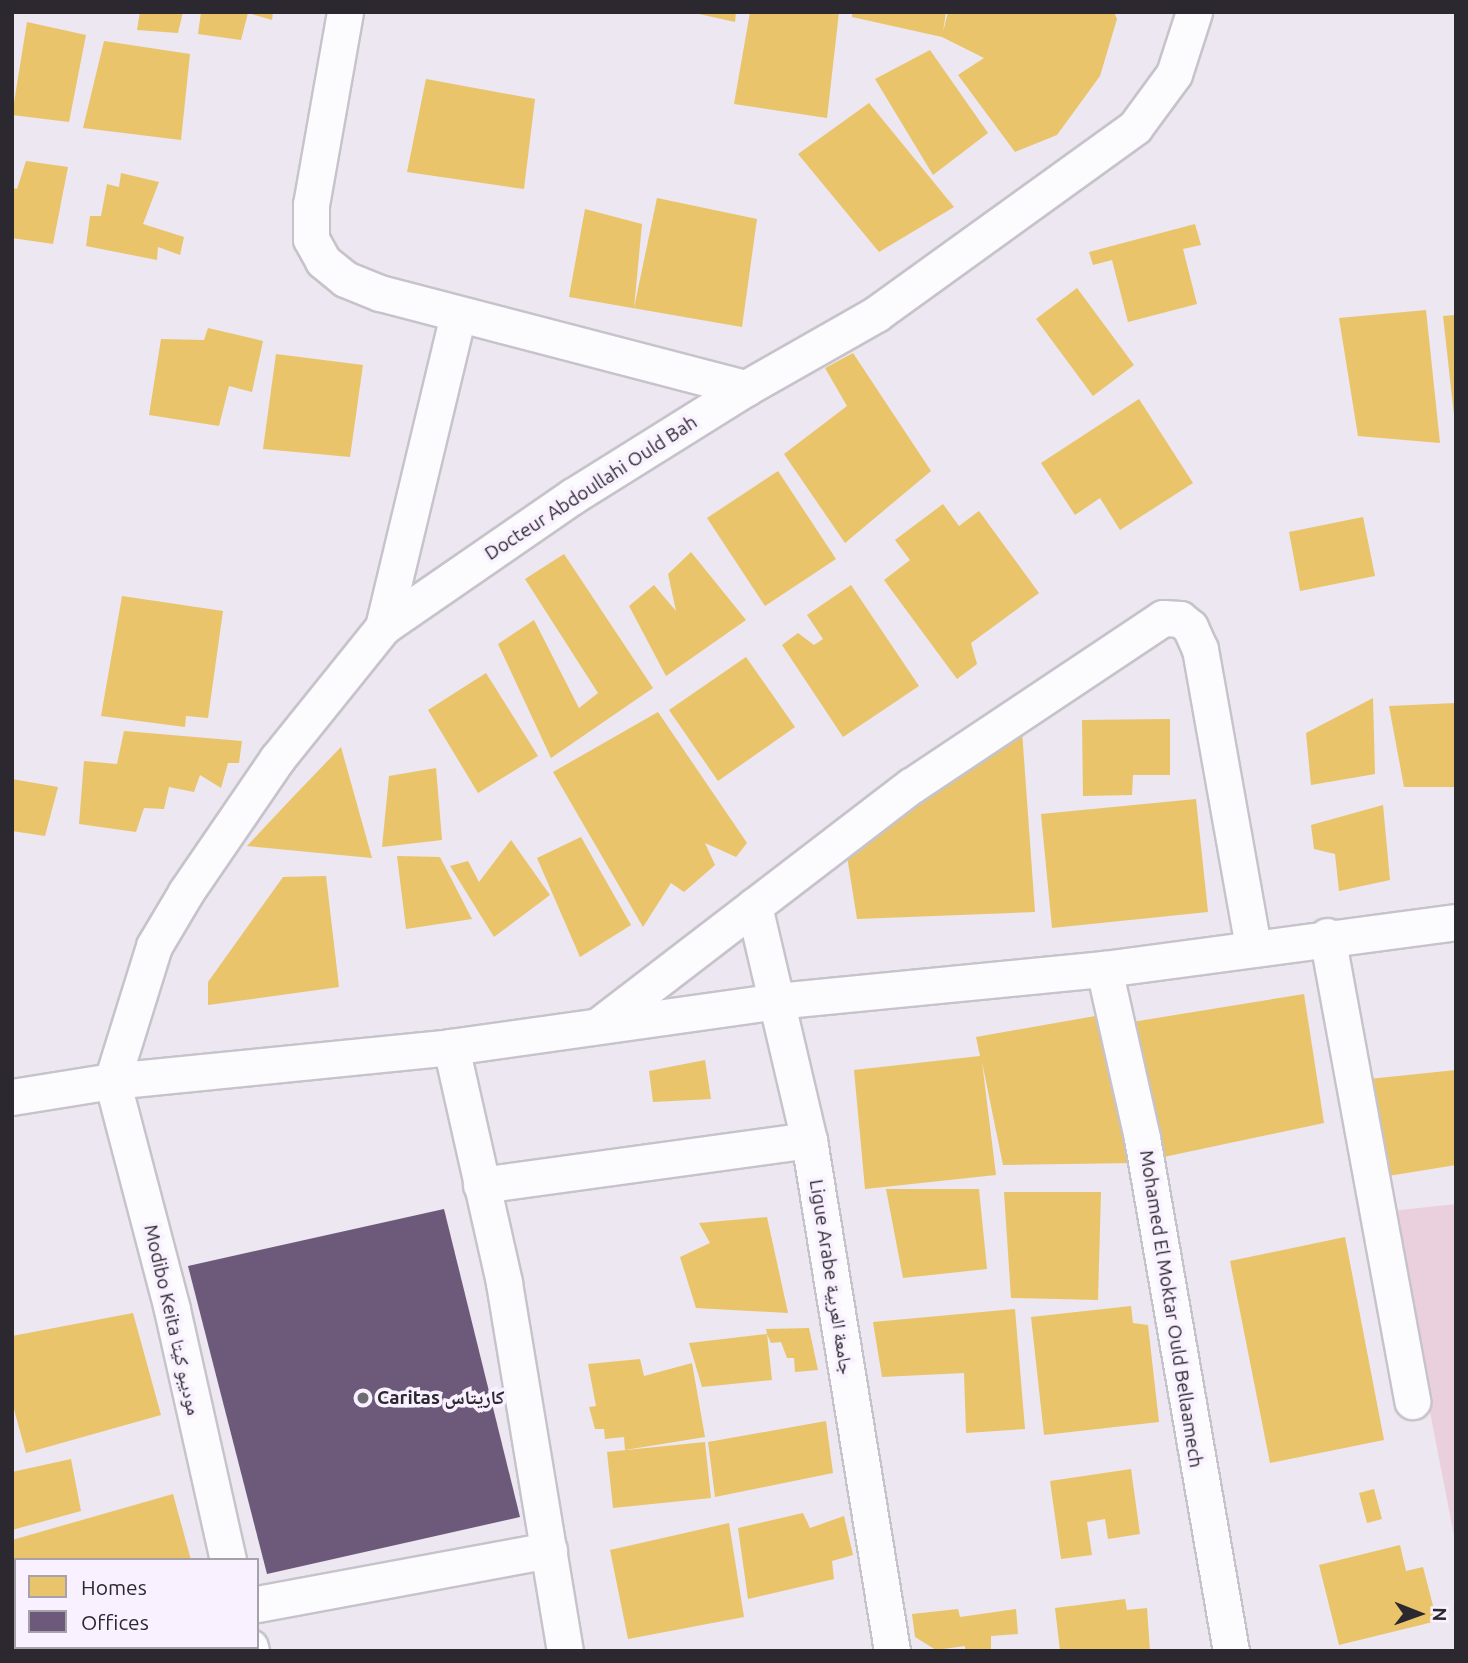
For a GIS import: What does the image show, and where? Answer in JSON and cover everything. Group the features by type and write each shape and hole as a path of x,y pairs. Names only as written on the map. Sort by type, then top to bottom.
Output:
{"street":[{"path":"345,12 318,154 311,239 323,261 345,279 458,316 746,388"},
{"name":"Docteur Abdoullahi Ould Bah","path":"112,1081 154,946 186,892 277,759 383,627 573,496 746,388 876,314 1135,127 1174,74 1194,12"},
{"path":"383,627 458,316"},
{"path":"603,1022 911,786 1163,618 1180,620 1190,627 1200,649 1253,948"},
{"name":"Ligue Arabe جامعة العربية","path":"754,906 809,1140 892,1651"},
{"path":"12,1097 112,1081 451,1047 603,1022 777,1001 1104,969 1327,936 1456,922"},
{"path":"1327,936 1412,1401"},
{"name":"Mohamed El Moktar Ould Bellaamech","path":"1104,969 1142,1138 1231,1651"},
{"path":"451,1047 524,1388 565,1651"},
{"name":"Modibo Keita موديبو كيتا","path":"112,1081 172,1309 228,1558"},
{"path":"481,1185 809,1140"},
{"path":"259,1604 549,1550"}],"shaded area":[{"path":"1456,1204 1456,1546 1391,1211"}],"building: Homes":[{"path":"140,12 183,12 178,33 137,30"},
{"path":"201,12 273,12 272,20 248,13 241,40 198,34"},
{"path":"690,12 736,12 735,22"},
{"path":"750,12 839,12 827,118 734,104"},
{"path":"852,12 946,12 943,32 948,12 1114,12 1117,19 1100,76 1057,135 1015,152 958,75 984,58 942,37 852,17"},
{"path":"27,22 86,35 69,122 12,115"},
{"path":"104,41 190,54 181,140 83,128"},
{"path":"930,50 988,133 933,175 875,79"},
{"path":"426,79 535,99 524,189 407,172"},
{"path":"869,103 954,207 879,252 798,154"},
{"path":"26,161 68,167 53,244 12,238 12,188 17,189"},
{"path":"121,173 159,182 143,224 184,237 180,255 158,247 157,260 86,246 90,216 101,216 107,184 119,187"},
{"path":"657,198 757,219 742,327 569,297 585,209 642,224 634,308"},
{"path":"1195,224 1201,245 1183,249 1197,304 1128,322 1112,260 1093,265 1089,252"},
{"path":"1077,288 1134,365 1093,396 1036,319"},
{"path":"1426,310 1440,443 1358,436 1339,318"},
{"path":"1456,315 1456,415 1454,415 1443,316"},
{"path":"208,328 263,341 252,392 229,386 219,426 149,415 161,339 204,340"},
{"path":"853,353 931,471 845,543 784,454 847,406 825,368"},
{"path":"276,354 363,365 350,457 263,449"},
{"path":"1139,399 1193,483 1120,530 1100,498 1075,515 1041,463"},
{"path":"778,471 836,559 765,606 707,518"},
{"path":"943,504 959,526 979,511 1039,593 971,643 977,664 957,679 884,580 910,560 895,540"},
{"path":"1363,517 1375,576 1300,591 1289,532"},
{"path":"691,552 746,620 666,676 629,606 654,585 676,611 668,574"},
{"path":"564,554 653,688 551,758 498,644 534,620 579,708 598,693 525,579"},
{"path":"851,585 919,686 843,737 782,645 798,633 814,645 823,639 807,615"},
{"path":"122,596 223,611 208,718 186,716 185,727 101,716"},
{"path":"746,657 795,727 718,781 669,710"},
{"path":"486,673 538,756 478,793 428,710"},
{"path":"1373,698 1375,774 1311,785 1306,733"},
{"path":"1456,703 1456,787 1404,787 1389,706"},
{"path":"658,712 747,843 736,857 705,843 715,865 684,892 671,883 643,927 553,772"},
{"path":"1170,719 1170,775 1133,775 1132,795 1083,796 1082,720"},
{"path":"124,731 242,741 239,763 228,763 221,788 200,775 194,792 169,787 164,809 144,808 136,832 79,824 84,761 117,764"},
{"path":"1022,731 1035,912 857,919 846,850"},
{"path":"341,747 372,858 247,846 292,798"},
{"path":"436,768 442,840 382,847 389,776"},
{"path":"12,779 58,787 45,836 12,831"},
{"path":"1196,799 1208,912 1052,928 1041,814"},
{"path":"1383,805 1390,880 1339,891 1335,854 1314,849 1311,825"},
{"path":"581,837 631,925 580,957 537,858"},
{"path":"511,840 550,895 494,937 450,866 468,861 479,882"},
{"path":"397,856 440,857 472,919 406,929"},
{"path":"326,876 339,987 208,1005 208,982 283,877"},
{"path":"1304,994 1324,1123 1159,1158 1126,1023"},
{"path":"1101,1015 1135,1163 1003,1165 982,1062 996,1175 865,1189 854,1070 980,1056 976,1037"},
{"path":"705,1060 711,1099 653,1102 649,1071"},
{"path":"1456,1070 1456,1165 1388,1176 1369,1079"},
{"path":"886,1189 979,1189 987,1269 903,1278"},
{"path":"1004,1192 1101,1192 1098,1300 1011,1298"},
{"path":"767,1217 788,1313 696,1308 680,1257 710,1243 699,1223"},
{"path":"1345,1237 1384,1440 1270,1463 1230,1261"},
{"path":"1131,1306 1133,1323 1148,1325 1159,1422 1044,1435 1031,1317"},
{"path":"1015,1309 1025,1429 966,1433 964,1373 882,1377 873,1322"},
{"path":"133,1313 161,1415 26,1453 12,1402 12,1336"},
{"path":"809,1328 818,1370 795,1372 794,1358 787,1358 781,1342 771,1343 766,1329"},
{"path":"767,1334 772,1380 702,1387 689,1343"},
{"path":"640,1359 644,1376 692,1363 705,1437 625,1450 624,1437 605,1439 604,1429 595,1429 589,1407 596,1406 588,1364"},
{"path":"826,1421 833,1473 715,1497 708,1442"},
{"path":"705,1442 711,1498 613,1508 607,1452"},
{"path":"71,1459 81,1511 12,1530 12,1472"},
{"path":"1131,1469 1140,1534 1108,1539 1105,1519 1087,1522 1092,1555 1061,1559 1050,1481"},
{"path":"1374,1489 1382,1519 1367,1523 1359,1493"},
{"path":"173,1494 190,1558 14,1558 12,1640 12,1540"},
{"path":"803,1513 810,1528 844,1516 853,1555 832,1561 834,1579 748,1599 738,1528"},
{"path":"729,1523 744,1617 628,1639 610,1550"},
{"path":"1400,1545 1406,1571 1423,1567 1437,1621 1339,1645 1319,1565"},
{"path":"1125,1599 1127,1610 1147,1608 1150,1651 1060,1651 1055,1608"},
{"path":"958,1609 960,1617 1016,1609 1018,1634 991,1636 991,1651 965,1651 965,1646 936,1650 915,1637 912,1614"}],"building: Offices":[{"path":"444,1209 520,1517 267,1574 188,1266"}],"place":[{"name":"Caritas كاريتاس","path":"363,1398"}]}
